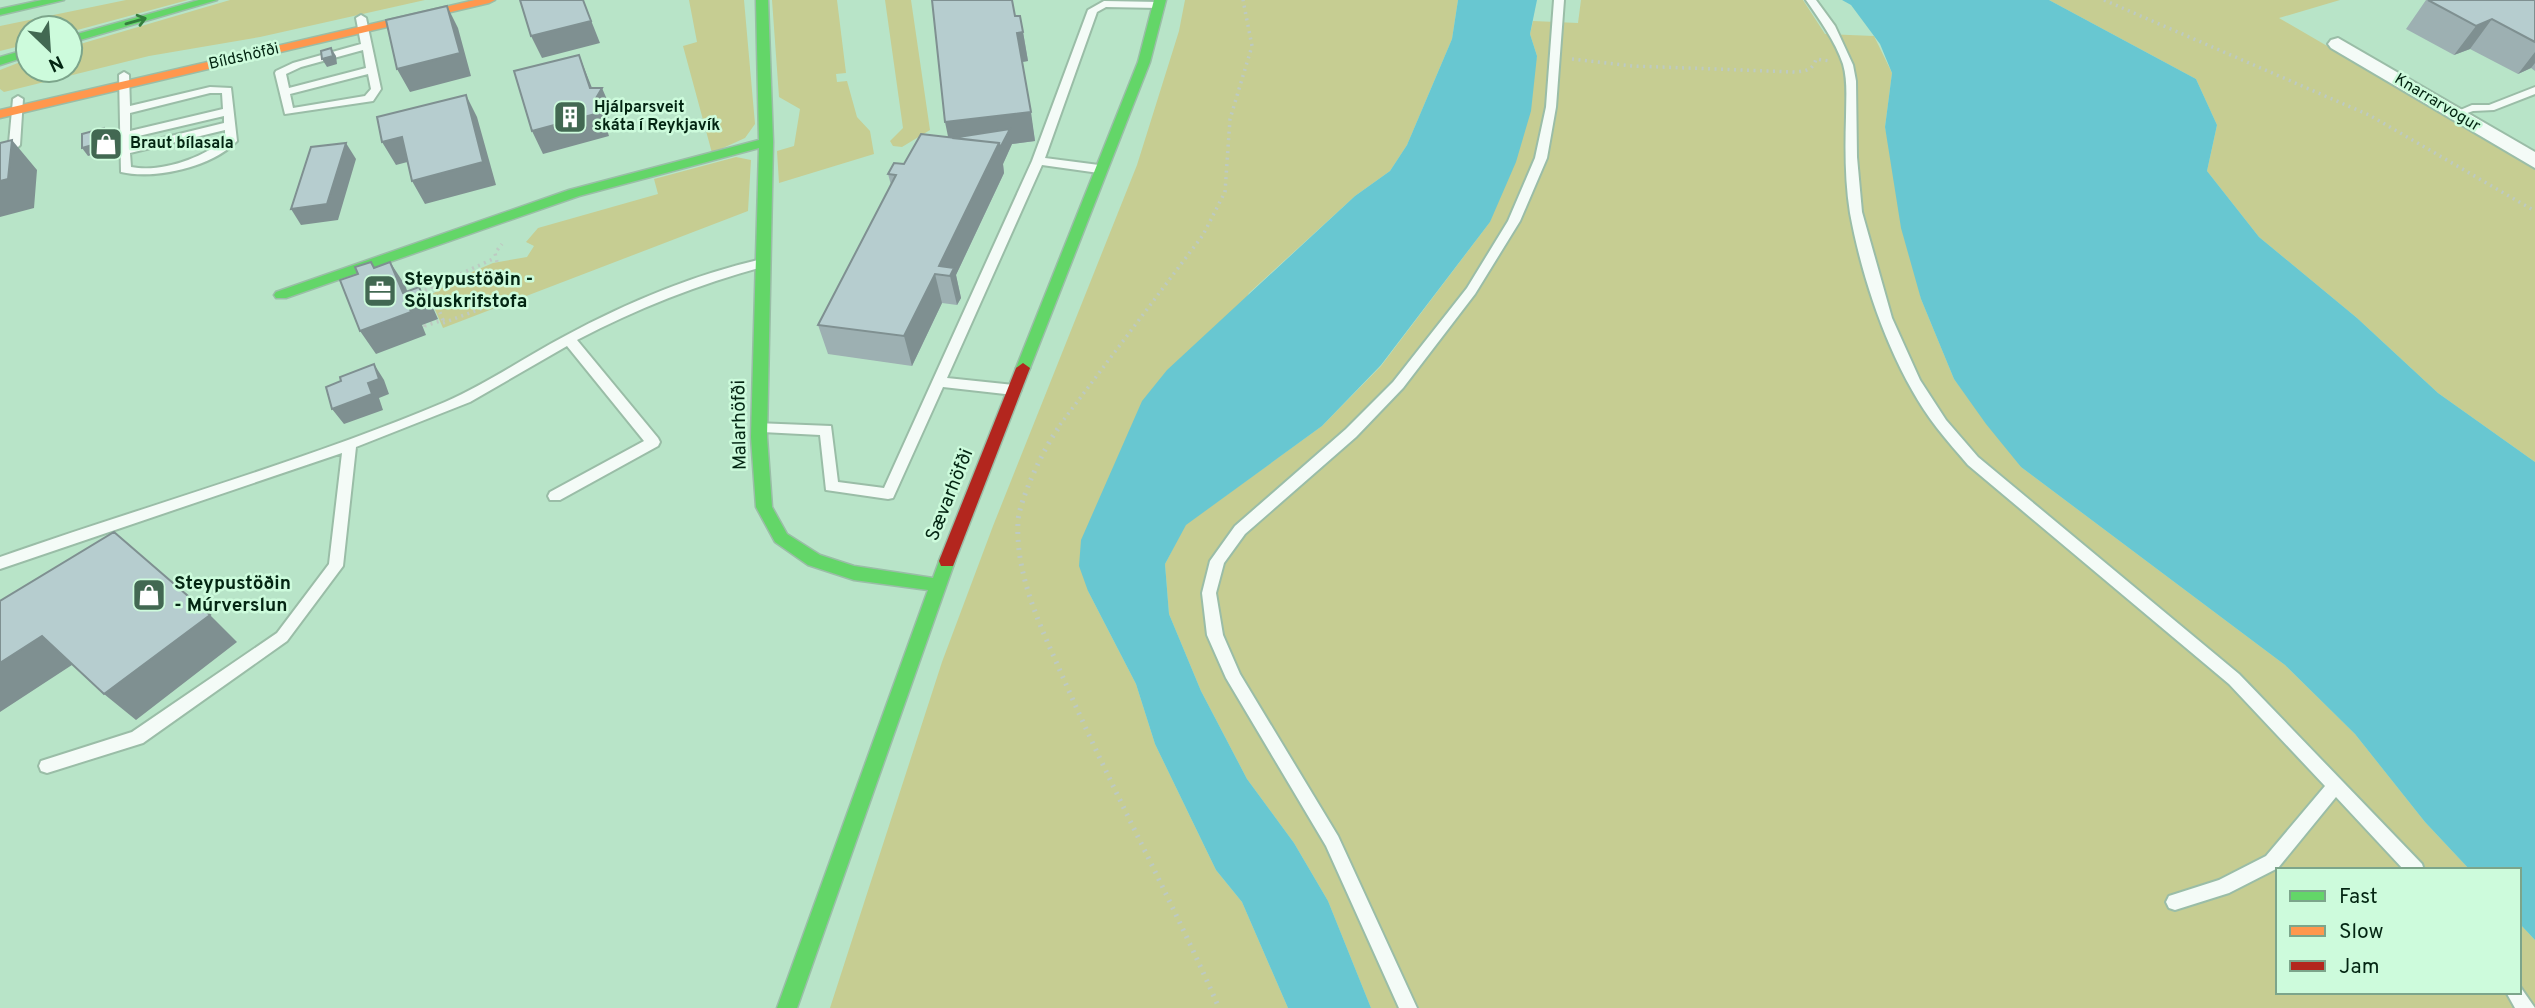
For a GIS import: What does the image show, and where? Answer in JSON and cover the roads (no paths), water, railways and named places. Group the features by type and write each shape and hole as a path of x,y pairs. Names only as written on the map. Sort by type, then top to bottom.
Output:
{"main road":[{"path":"0,12 58,0"},
{"path":"84,36 211,0"},
{"name":"Bíldshöfði","path":"363,24 443,0"},
{"name":"Bíldshöfði","path":"0,114 18,105 363,24 488,0"},
{"name":"Malarhöfði","path":"762,0 766,142 759,427 762,497 769,522 782,538 802,554 833,567 937,584"},
{"name":"Sævarhöfði","path":"787,1008 937,584 1099,169 1144,62 1160,3"},
{"name":"Bíldshöfði","path":"0,104 18,105"},
{"path":"281,295 574,193 766,142"}],"street":[{"name":"Knarrarvogur","path":"2338,44 2456,114 2532,155"}],"lane":[{"path":"1408,1008 1332,841 1234,678 1215,635 1209,593 1217,561 1240,530 1351,433 1398,385 1471,291 1514,221 1541,158 1556,59 1559,0"},
{"path":"1811,0 1830,26 1848,65 1851,81 1851,157 1856,212 1870,267 1897,343 1914,381 1941,425 1973,461 2234,679 2295,739 2335,786 2414,868"},
{"path":"759,427 826,430 831,486 888,494 1038,162 1093,10 1104,5 1160,3"},
{"path":"363,24 376,89 369,99 293,113 286,108 280,74 297,65 367,46"},
{"path":"284,92 372,70"},
{"path":"124,80 124,111 125,136 125,169 145,173 222,150 231,141 227,90 220,89 124,111"},
{"path":"2456,114 2472,108 2490,108 2535,90"},
{"path":"0,148 14,145 18,105"},
{"path":"125,136 229,111"},
{"path":"125,151 230,125"},
{"path":"1038,162 1099,169"},
{"path":"0,563 120,520 349,447 454,403 569,339 687,284 762,264"},
{"path":"555,496 653,442 569,339"},
{"path":"939,382 1014,390"},
{"path":"47,766 137,738 282,637 335,566 349,447"},
{"path":"2175,902 2224,887 2272,862 2335,786"}],"water":[{"path":"1458,0 1537,0 1530,34 1537,56 1531,111 1516,162 1490,222 1381,365 1322,426 1186,525 1165,564 1169,614 1201,691 1247,779 1294,843 1328,901 1371,1008 1288,1008 1242,902 1216,870 1155,744 1136,684 1088,591 1079,566 1081,540 1142,401 1167,370 1355,196 1390,171 1407,145 1452,39"},
{"path":"1842,0 2049,0 2196,79 2217,125 2207,171 2259,237 2357,318 2438,393 2535,462 2535,940 2521,925 2521,868 2468,868 2425,822 2355,734 2285,665 2021,467 1986,424 1954,379 1921,299 1901,228 1885,127 1892,73 1880,44 1851,5"}],"place":[{"name":"Hjálparsveit skáta í Reykjavík","path":"570,117"},
{"name":"Braut bílasala","path":"106,144"},
{"name":"Steypustöðin - Söluskrifstofa","path":"380,291"},
{"name":"Steypustöðin - Múrverslun","path":"149,595"}]}
